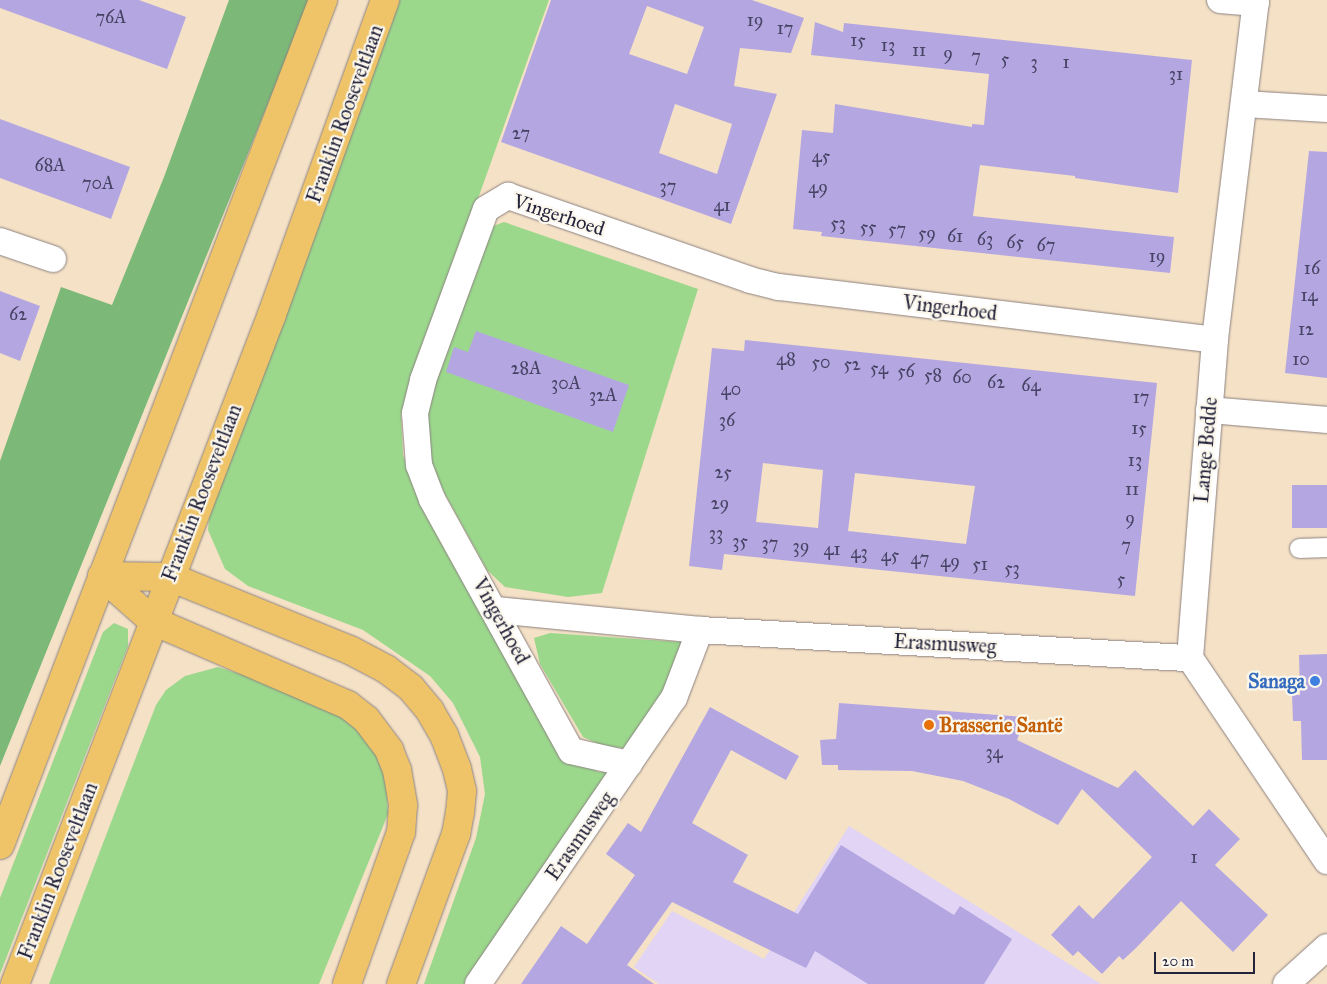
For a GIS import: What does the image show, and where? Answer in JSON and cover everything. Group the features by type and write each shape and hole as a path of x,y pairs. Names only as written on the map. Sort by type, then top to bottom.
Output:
{"main road":[{"path":"0,845 323,0"},
{"name":"Franklin Rooseveltlaan","path":"15,984 272,314 385,0"},
{"path":"102,576 170,577 350,650 386,669 411,688 444,735 457,769 462,792 456,834 401,984"},
{"path":"102,576 153,621 348,705 366,719 389,750 397,770 401,796 402,832 347,984"}],"street":[{"path":"1220,0 1256,2"},
{"name":"Lange Bedde","path":"1190,658 1215,340 1256,2"},
{"path":"1245,104 1327,109"},
{"name":"Vingerhoed","path":"629,764 571,751 496,610 432,499 419,465 414,432 415,413 423,380 486,209 508,196 750,280 779,287 1215,340"},
{"path":"0,240 53,260"},
{"path":"1209,410 1327,420"},
{"path":"1299,548 1327,547"},
{"name":"Erasmusweg","path":"496,610 700,630 1190,658"},
{"name":"Erasmusweg","path":"478,984 674,698 700,630"},
{"path":"1190,658 1327,861"},
{"path":"1286,984 1327,947"}],"shaded area":[{"path":"849,826 1101,984 659,984 634,967 672,911 764,959"}],"green space":[{"path":"229,0 310,0 0,766 0,461 61,287 112,305 164,177"},
{"path":"396,0 549,0 401,414 403,455 416,491 562,756 599,772 608,772 466,984 424,984 476,838 485,794 480,757 453,703 430,676 363,630 248,586 225,569 208,530 211,494"},
{"path":"504,222 698,289 602,593 568,597 505,587 487,570 430,467 423,430 429,393 486,229"},
{"path":"114,623 128,629 128,646 0,974 0,898 103,632"},
{"path":"550,633 695,643 625,748 605,747 583,737 540,664 534,638"},
{"path":"218,667 268,683 351,720 374,747 386,779 388,814 319,984 49,984 156,705 166,690 185,676"}],"building":[{"path":"0,0 139,0 186,17 167,69 0,8"},
{"path":"551,0 752,0 804,18 791,53 740,48 734,86 777,94 731,224 501,142","holes":["647,6 704,27 687,74 629,54","675,104 732,124 717,174 659,153"]},
{"path":"815,22 843,32 844,23 1192,60 1178,193 1075,178 1075,176 980,165 973,216 1174,237 1170,273 821,236 822,232 793,229 802,130 833,133 835,104 972,127 972,124 984,125 989,74 811,55"},
{"path":"0,119 130,167 111,219 0,178"},
{"path":"1309,151 1327,152 1327,378 1285,373"},
{"path":"0,291 40,306 20,361 0,353"},
{"path":"476,331 629,385 613,432 446,372 454,347 468,352"},
{"path":"745,340 1157,383 1135,596 724,554 722,570 689,566 712,348 744,351","holes":["763,463 823,470 818,528 756,522","855,473 975,486 966,544 848,531"]},
{"path":"1292,485 1327,485 1327,528 1292,528"},
{"path":"1327,654 1327,760 1302,760 1301,721 1293,721 1292,695 1300,695 1299,655"},
{"path":"839,703 1026,717 1017,740 1118,788 1135,770 1193,826 1209,809 1240,839 1215,865 1268,915 1233,952 1181,901 1136,948 1123,960 1119,956 1102,974 1078,951 1073,956 1051,935 1079,905 1093,919 1152,857 1082,789 1058,825 1009,799 963,781 912,771 838,770 838,765 822,765 820,740 836,739"},
{"path":"710,707 799,756 786,780 731,750 692,823 748,855 733,882 798,914 841,845 954,915 960,906 1012,939 984,984 868,984 815,951 806,968 672,902 627,965 654,984 521,984 561,926 587,944 635,875 606,854 628,823 641,832"}],"place":[{"name":"Sanaga","path":"1315,681"},
{"name":"Brasserie Santë","path":"929,725"}]}
